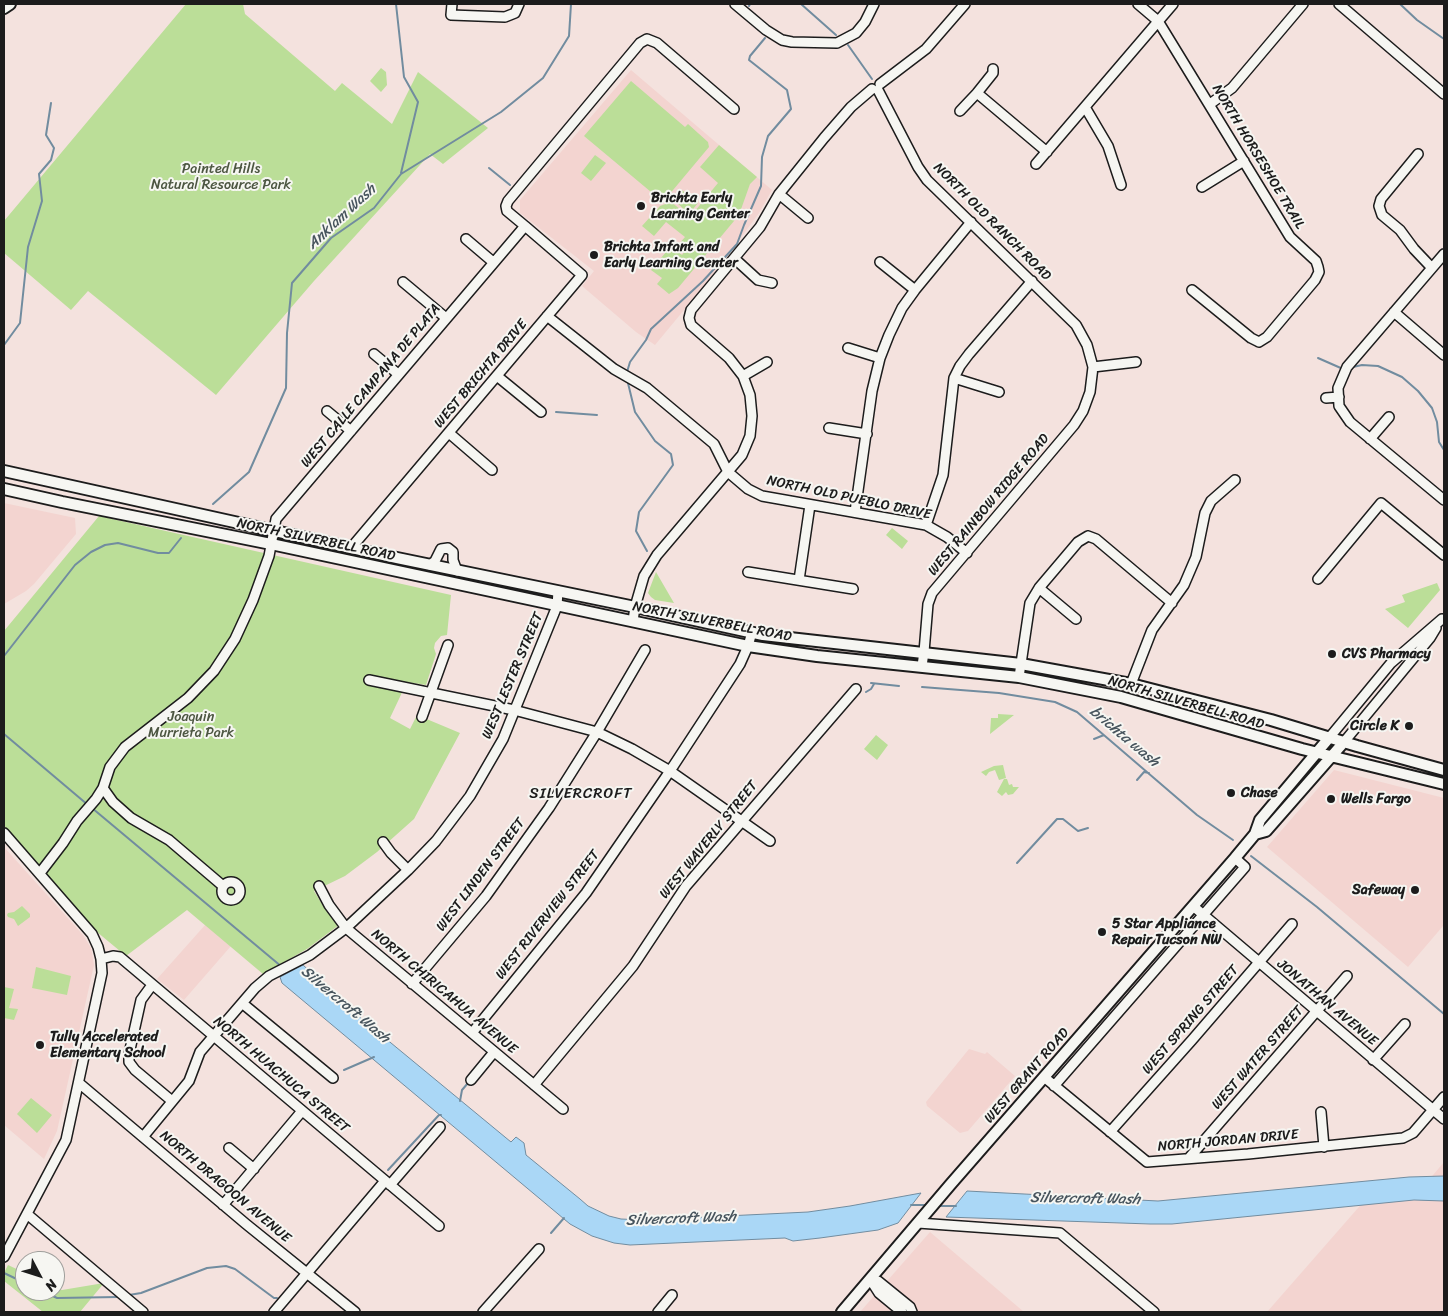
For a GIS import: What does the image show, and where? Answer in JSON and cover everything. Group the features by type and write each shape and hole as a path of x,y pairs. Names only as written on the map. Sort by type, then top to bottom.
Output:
{"main road":[{"path":"4,8 10,4"},
{"name":"NORTH SILVERBELL ROAD","path":"4,471 457,571 635,606 752,632 856,646 1021,664 1131,684 1272,720 1444,770"},
{"name":"NORTH SILVERBELL ROAD","path":"4,488 62,502 348,560 748,646 817,656 1019,677 1125,698 1316,753 1442,782"},
{"path":"348,560 352,548"},
{"path":"1167,711 1171,694"},
{"name":"WEST GRANT ROAD","path":"842,1312 1235,858 1255,834 1260,820 1329,738"},
{"name":"WEST GRANT ROAD","path":"1255,834 1266,830 1344,742"}],"street":[{"path":"452,4 451,15 506,16 517,15 519,4"},
{"path":"736,4 766,30 782,40 837,43 856,34 865,22 874,4"},
{"path":"633,620 644,576 657,555 742,455 750,436 752,416 750,395 743,376 729,358 691,325 689,318 691,310 735,259 760,227 779,194 851,107 926,50 965,4"},
{"name":"NORTH HORSESHOE TRAIL","path":"1138,4 1158,21 1290,237 1316,261 1320,269 1315,280 1260,345 1192,290"},
{"path":"1036,164 1173,4"},
{"path":"1210,104 1232,88 1302,4"},
{"path":"1339,4 1444,94"},
{"path":"524,226 507,211 508,201 640,43 649,38 734,108"},
{"path":"960,111 993,73 993,69"},
{"name":"NORTH OLD RANCH ROAD","path":"877,88 922,174 1076,326 1087,345 1093,366"},
{"path":"977,93 1047,152"},
{"path":"1085,107 1108,146 1121,185"},
{"path":"1418,154 1382,198 1377,208 1382,215 1400,230 1414,249 1432,268"},
{"path":"1202,187 1244,161"},
{"path":"779,194 808,218"},
{"path":"855,512 872,392 880,358 902,308 971,222"},
{"name":"WEST CALLE CAMPANA DE PLATA","path":"40,873 96,799 103,788 110,767 125,747 188,698 214,671 230,647 253,600 268,556 276,519 524,226"},
{"name":"WEST BRICHTA DRIVE","path":"352,548 582,275 524,226"},
{"path":"466,239 493,262"},
{"path":"1444,254 1347,367 1338,388 1339,406 1350,422 1444,500"},
{"path":"735,259 758,280 772,283"},
{"path":"880,262 915,290"},
{"path":"926,525 942,480 954,378 969,354 1032,281"},
{"path":"403,282 446,318"},
{"path":"1394,312 1444,355"},
{"name":"NORTH OLD PUEBLO DRIVE","path":"547,316 647,388 714,444 728,472 748,489 762,496 926,525 947,537 967,553"},
{"path":"848,348 880,358"},
{"path":"374,354 398,374"},
{"path":"743,376 767,362"},
{"path":"1093,366 1136,362"},
{"name":"WEST RAINBOW RIDGE ROAD","path":"922,666 928,604 932,593 1079,418 1090,392 1093,366"},
{"path":"497,376 541,412"},
{"path":"954,378 999,392"},
{"path":"1326,398 1339,397"},
{"path":"327,411 351,431"},
{"path":"1370,439 1389,417"},
{"path":"829,428 867,434"},
{"path":"449,433 492,470"},
{"path":"1131,684 1152,630 1184,585 1196,557 1206,513 1211,501 1236,480"},
{"path":"1318,579 1380,503 1444,555"},
{"path":"799,580 810,505"},
{"path":"1019,677 1030,603 1039,588 1087,534 1096,539 1172,603"},
{"path":"430,565 436,561 441,549 448,548 453,552 453,560 457,571"},
{"path":"748,572 853,589"},
{"path":"1039,588 1076,619"},
{"name":"WEST LESTER STREET","path":"143,1137 189,1081 200,1052 212,1036 255,988 276,973 310,955 346,928 436,841 470,796 503,739 557,606 558,591"},
{"path":"1329,738 1391,663 1443,618"},
{"path":"1344,742 1430,638 1443,618"},
{"name":"WEST RIVERVIEW STREET","path":"472,1033 586,892 740,664 752,632"},
{"path":"422,717 448,645"},
{"name":"WEST LINDEN STREET","path":"412,984 486,896 549,808 597,732 645,650"},
{"path":"369,680 514,710 597,732 670,770 770,841"},
{"name":"WEST WAVERLY STREET","path":"534,1085 633,966 686,886 856,689"},
{"path":"103,788 113,802 131,818 169,840 223,886"},
{"path":"4,833 92,934 98,946 102,973 66,1140 4,1257"},
{"path":"383,842 408,870"},
{"name":"WEST GRANT ROAD","path":"1054,1086 1245,867 1235,858"},
{"name":"NORTH CHIRICAHUA AVENUE","path":"319,886 329,905 346,928 563,1109"},
{"name":"JONATHAN AVENUE","path":"1193,906 1202,916 1444,1119"},
{"name":"WEST SPRING STREET","path":"1110,1132 1292,924"},
{"name":"NORTH HUACHUCA STREET","path":"101,959 113,956 120,958 439,1226"},
{"name":"WEST WATER STREET","path":"1189,1158 1347,976"},
{"path":"152,985 140,1000 129,1062 135,1070 172,1101"},
{"path":"242,1003 333,1078"},
{"path":"1373,1060 1405,1024"},
{"path":"471,1080 494,1052"},
{"name":"NORTH JORDAN DRIVE","path":"1044,1077 1147,1162 1324,1147 1402,1138 1413,1133 1444,1097"},
{"name":"NORTH DRAGOON AVENUE","path":"79,1083 223,1205 355,1312"},
{"path":"223,1205 302,1111"},
{"path":"1321,1112 1324,1147"},
{"path":"274,1312 440,1127"},
{"path":"229,1148 254,1168"},
{"path":"27,1214 143,1312"},
{"path":"920,1221 1060,1233 1154,1312"},
{"path":"483,1312 539,1249"},
{"path":"870,1279 879,1293 902,1312"},
{"path":"870,1279 878,1281 910,1307 912,1312"},
{"path":"658,1312 672,1295"}],"shaded area":[{"name":"Brichta Early Learning Center","path":"631,70 772,190 759,213 718,269 655,345 636,332 582,286 594,271 520,213 520,200"},
{"path":"4,503 75,518 76,534 34,584 4,604"},
{"path":"1334,770 1444,798 1444,922 1443,926 1408,967 1267,847"},
{"name":"Tully Accelerated Elementary School","path":"4,847 83,935 91,948 94,965 57,1131 44,1159 4,1125"},
{"path":"206,924 231,946 184,1000 157,979"},
{"path":"969,1049 985,1054 987,1052 1015,1076 968,1131 960,1133 927,1106 926,1102"},
{"path":"1444,1162 1444,1312 1267,1312 1379,1184 1428,1181"},
{"path":"930,1232 1024,1312 860,1312"}],"green space":[{"name":"Painted Hills Natural Resource Park","path":"186,4 243,4 245,14 335,91 342,83 392,124 418,72 488,128 443,164 430,154 314,281 216,395 88,291 71,310 4,253 4,221"},
{"path":"381,68 386,72 387,85 381,92 370,81"},
{"path":"631,81 685,127 688,124 708,142 709,147 663,202 584,136"},
{"path":"719,145 757,177 750,184 739,215 678,288 669,294 657,284 662,278 651,270 671,246 682,255 685,251 678,245 685,237 666,222 654,236 642,226 660,206 671,202 690,217 718,183 700,167"},
{"path":"595,155 606,163 591,181 581,173"},
{"path":"682,190 698,203 689,214 674,200"},
{"name":"Joaquin Murrieta Park","path":"99,516 451,595 447,635 441,636 435,643 436,654 426,685 407,682 390,718 410,729 417,715 460,733 414,819 377,852 345,876 314,891 325,909 339,925 307,949 263,974 187,910 126,956 97,932 4,826 4,631"},
{"path":"892,528 908,541 902,549 886,535"},
{"path":"656,572 674,603 655,600 648,593"},
{"path":"1437,583 1440,590 1408,628 1385,609 1405,602 1402,595"},
{"path":"998,714 1014,715 990,734 991,718 998,718"},
{"path":"876,735 888,745 877,760 864,749"},
{"path":"1003,765 1006,778 999,780 995,770 989,772 986,776 981,772 994,766"},
{"path":"1004,779 1007,779 1009,785 1012,784 1013,787 1019,787 1013,794 1008,795 1006,792 1002,796 997,792"},
{"path":"22,906 30,914 30,917 18,926 14,919 7,915"},
{"path":"36,967 71,976 67,995 32,988"},
{"path":"4,987 14,989 9,1008 18,1009 14,1020 4,1018"},
{"path":"31,1098 52,1115 37,1133 17,1114"},
{"path":"8,1265 15,1268 15,1290 4,1281 4,1273"},
{"path":"104,1283 80,1312 43,1312 29,1301 65,1301 65,1290"}],"water":[{"path":"303,965 322,986 511,1142 516,1137 524,1143 526,1155 588,1206 609,1216 621,1219 644,1220 808,1212 921,1193 898,1223 878,1230 820,1238 793,1241 785,1238 630,1245 614,1243 592,1236 570,1224 282,983 280,977"},
{"path":"1444,1176 1444,1201 1414,1200 1172,1224 946,1217 967,1191 1158,1201 1409,1177"}],"waterway":[{"path":"396,4 404,77 418,102 401,173"},
{"name":"Anklam Wash","path":"213,504 249,472 286,388 287,333 292,283 331,238 374,208 401,174 501,112 543,78 569,36 571,4"},
{"path":"801,4 836,35"},
{"path":"1400,4 1417,20 1444,39"},
{"path":"627,372 630,362 646,340 651,329 703,281 737,244 761,186 762,157 768,136 791,109 787,90 749,60 750,56 765,38"},
{"path":"848,45 872,79"},
{"path":"4,345 20,323 28,247 42,201 39,174 51,160 54,148 46,135 51,103"},
{"path":"489,168 510,185"},
{"path":"1318,358 1343,369"},
{"path":"1353,367 1362,365 1378,366 1402,377 1418,391 1432,408 1437,422 1439,442 1444,450"},
{"path":"627,379 635,412 655,441 671,454 673,465 639,512 636,531 647,551"},
{"path":"556,412 597,415"},
{"name":"Anklam Wash","path":"4,656 75,565 91,552 105,545 118,543 158,553 169,553 181,538"},
{"name":"brichta wash","path":"871,683 899,686"},
{"path":"866,692 874,684"},
{"name":"brichta wash","path":"922,687 999,693 1055,702 1077,712 1197,815 1233,840"},
{"name":"Silvercroft Wash","path":"4,734 88,805"},
{"path":"1094,739 1104,735"},
{"path":"1137,780 1144,772 1149,773"},
{"name":"Silvercroft Wash","path":"92,808 282,967"},
{"path":"1017,863 1057,819 1063,819 1078,831 1088,828"},
{"name":"brichta wash","path":"1251,856 1317,907 1444,1014"},
{"path":"344,1070 374,1057"},
{"path":"460,1101 462,1090 468,1083"},
{"path":"388,1170 441,1115"},
{"name":"Silvercroft Wash","path":"911,1205 929,1205"},
{"name":"Silvercroft Wash","path":"938,1206 956,1206"},
{"path":"551,1233 564,1218"},
{"path":"129,1295 141,1293 207,1268 226,1266 235,1269 274,1298 277,1298"},
{"path":"4,1273 15,1278"},
{"path":"65,1298 118,1297"}],"place":[{"name":"Brichta Early Learning Center","path":"641,206"},
{"name":"Brichta Infant and Early Learning Center","path":"594,255"},
{"name":"CVS Pharmacy","path":"1332,654"},
{"name":"Circle K","path":"1409,726"},
{"name":"Chase","path":"1231,793"},
{"name":"Wells Fargo","path":"1331,799"},
{"name":"Safeway","path":"1415,890"},
{"name":"5 Star Appliance Repair Tucson NW","path":"1102,932"},
{"name":"Tully Accelerated Elementary School","path":"40,1045"}],"district":[{"name":"SILVERCROFT","path":"581,794"}]}
